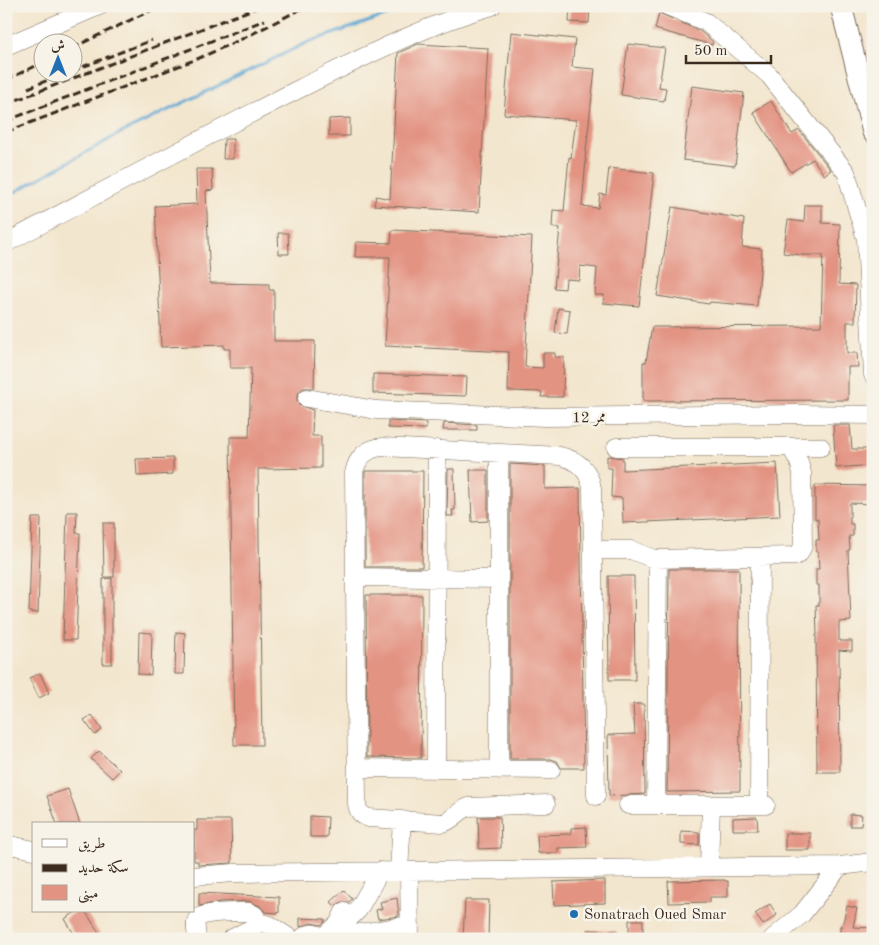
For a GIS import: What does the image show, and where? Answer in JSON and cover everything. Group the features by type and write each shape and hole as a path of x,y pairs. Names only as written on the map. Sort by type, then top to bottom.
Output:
{"main road":[{"path":"841,6 873,132"}],"street":[{"path":"6,46 99,6"},
{"path":"6,243 276,101 395,42 459,15 492,6"},
{"path":"667,6 706,22 770,74 846,172 866,239 873,376"},
{"name":"ممر 12","path":"307,398 376,410 545,417 873,415"},
{"path":"616,447 821,447"},
{"path":"593,550 631,550 649,558 658,559 795,556 802,550 803,546 801,469 791,447"},
{"path":"546,804 469,807 462,810 451,820 443,822 369,818 362,815 358,808 354,473 358,461 366,452 377,448 560,456 580,464 588,475 592,488 596,796"},
{"path":"436,769 437,450"},
{"path":"498,770 499,453"},
{"path":"628,805 762,805 760,557"},
{"path":"656,805 658,559"},
{"path":"355,577 499,579"},
{"path":"357,768 551,770"},
{"path":"709,868 711,805"},
{"path":"301,939 310,934 324,938 347,934 410,932 404,871 402,820"},
{"path":"6,849 10,845 32,850"},
{"path":"195,876 234,873 840,866 873,862"},
{"path":"772,939 802,914 840,866"},
{"path":"347,934 346,910 356,901 363,899 373,886 380,871"},
{"path":"197,939 197,919 204,914 249,912 255,915 257,922 254,927 231,939"},
{"path":"257,922 270,925 291,939"}],"building":[{"path":"570,6 590,6 589,23 569,22"},
{"path":"659,13 700,31 713,42 712,45 655,29"},
{"path":"511,32 575,39 572,67 595,69 582,206 598,208 600,194 606,195 609,168 654,173 639,306 603,303 604,295 595,295 597,268 580,266 579,280 566,279 565,289 554,288 560,228 552,227 553,210 564,211 569,157 571,158 576,120 504,114"},
{"path":"418,44 488,48 479,212 374,205 376,196 390,199 398,53"},
{"path":"628,44 665,48 659,87 666,88 664,101 621,95"},
{"path":"692,86 744,93 735,166 683,160"},
{"path":"771,101 792,134 799,130 831,170 824,175 813,159 791,172 753,112"},
{"path":"350,118 350,136 329,136 329,119"},
{"path":"233,139 233,159 223,159 224,140"},
{"path":"196,169 212,169 213,190 206,191 210,283 269,284 269,290 274,290 274,341 315,341 314,388 303,388 299,392 297,402 301,406 313,410 312,436 321,436 321,468 258,469 262,745 234,745 230,437 249,437 251,368 230,368 230,349 224,349 224,345 161,347 155,206 197,204"},
{"path":"805,205 822,205 822,223 840,224 839,284 856,285 855,322 847,322 847,353 857,353 858,367 848,367 848,400 643,401 643,362 646,362 652,327 821,326 823,255 783,253 788,220 804,222"},
{"path":"672,207 744,219 742,247 762,249 757,306 710,302 709,304 657,296"},
{"path":"392,230 532,237 525,367 543,368 543,353 555,353 555,357 564,357 563,397 541,397 542,392 508,391 509,352 385,346 390,257 355,257 356,242 391,243"},
{"path":"278,233 288,233 289,254 279,254"},
{"path":"558,308 570,310 567,334 555,333"},
{"path":"373,374 467,377 466,396 373,393"},
{"path":"388,421 426,423 426,429 388,428"},
{"path":"444,423 477,425 477,430 443,430"},
{"path":"833,425 850,425 852,449 873,449 873,465 836,468"},
{"path":"607,456 623,458 623,470 777,463 780,516 623,523 622,498 611,497 612,468 607,468"},
{"path":"173,458 173,474 137,476 136,459"},
{"path":"510,464 545,466 545,489 580,488 584,768 561,768 557,761 551,759 510,759"},
{"path":"448,469 454,469 455,510 452,510 453,516 447,516"},
{"path":"470,470 488,470 488,521 472,522"},
{"path":"365,471 423,471 422,567 365,567"},
{"path":"815,485 873,486 873,504 850,503 850,524 853,524 853,536 849,536 850,550 848,550 851,621 839,622 839,641 852,641 852,651 839,650 840,772 817,772 816,605 819,605 819,585 816,585 816,569 819,569 816,540 819,540 818,519 815,519"},
{"path":"67,512 77,512 76,533 80,533 76,640 63,640"},
{"path":"32,518 41,518 38,613 29,612"},
{"path":"103,523 114,523 114,577 104,577"},
{"path":"669,569 739,569 740,791 667,792"},
{"path":"608,576 634,576 635,680 609,680"},
{"path":"112,578 112,664 103,664 103,579"},
{"path":"366,595 422,595 421,758 367,757"},
{"path":"139,632 152,633 151,675 138,674"},
{"path":"176,632 185,633 184,674 175,674"},
{"path":"40,673 49,693 39,698 29,678"},
{"path":"633,704 644,704 645,794 609,796 608,735 635,734"},
{"path":"92,715 102,730 95,735 84,720"},
{"path":"99,751 120,770 112,778 91,759"},
{"path":"68,789 79,822 56,822 47,796"},
{"path":"850,814 862,815 861,826 850,826"},
{"path":"310,816 328,817 327,837 310,837"},
{"path":"478,817 500,817 501,848 479,849"},
{"path":"757,817 758,830 733,830 733,818"},
{"path":"197,820 231,820 232,863 198,865 198,861 195,861 195,830 197,830"},
{"path":"586,827 587,847 558,848 558,853 538,853 537,835 571,834 571,828"},
{"path":"681,831 699,832 699,845 681,844"},
{"path":"785,833 810,833 810,850 785,850"},
{"path":"605,880 605,903 554,905 553,882"},
{"path":"668,881 728,881 728,897 710,897 710,902 669,903"},
{"path":"344,890 352,899 349,902 342,902 335,906 331,902"},
{"path":"199,893 279,897 279,913 265,912 260,906 249,901 220,902 199,906"},
{"path":"397,898 399,916 378,919 376,910 382,909 380,902"},
{"path":"465,900 489,900 488,939 463,939"},
{"path":"770,904 777,915 763,925 755,914"},
{"path":"847,906 857,908 853,927 873,928 873,939 840,938 840,926 842,926"},
{"path":"76,912 86,912 100,934 93,939 77,939 65,919"},
{"path":"300,918 325,919 325,922 321,925 311,923 300,927"},
{"path":"629,920 643,920 643,939 629,939"},
{"path":"587,930 617,931 617,939 587,939"}],"waterway":[{"path":"6,197 117,135 306,43 414,6"}],"railway":[{"path":"82,43 160,6"},
{"path":"6,104 261,6"},
{"path":"6,132 197,59 307,6"},
{"path":"6,121 265,20"},
{"path":"82,67 152,40"},
{"path":"6,80 32,68"},
{"path":"28,88 43,82"}],"place":[{"name":"Sonatrach Oued Smar","path":"574,914"}]}
